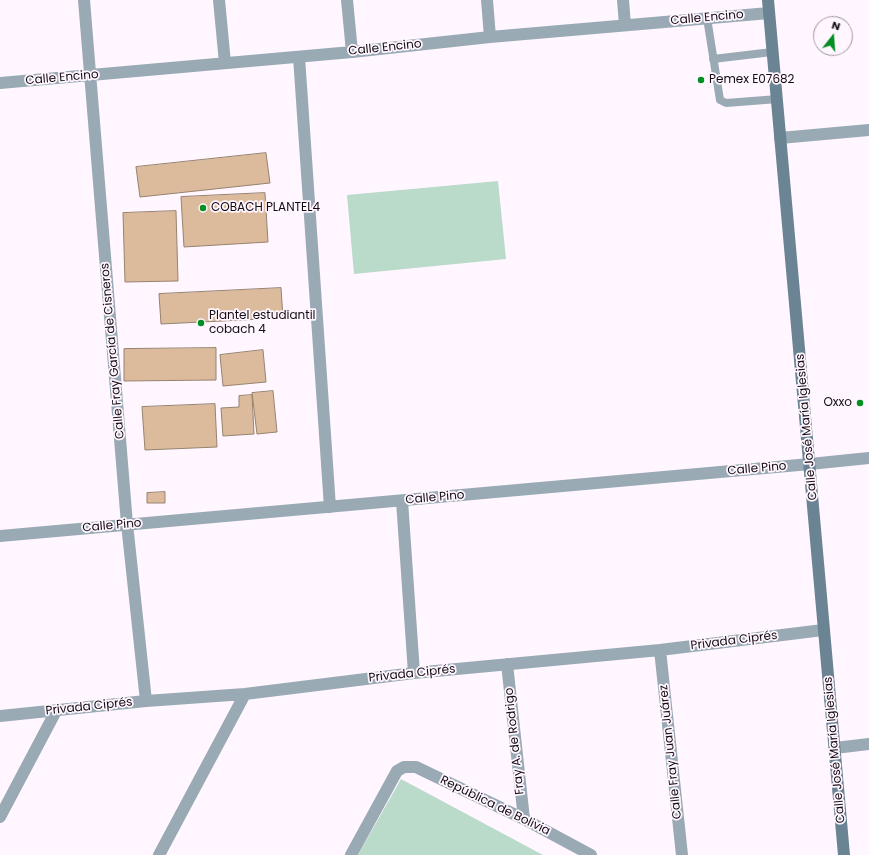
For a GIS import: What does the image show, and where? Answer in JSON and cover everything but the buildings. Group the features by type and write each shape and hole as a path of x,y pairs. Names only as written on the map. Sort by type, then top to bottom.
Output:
{"main road":[{"name":"Calle José María Iglesias","path":"768,0 844,855"}],"street":[{"name":"Calle Fray García de Cisneros","path":"84,0 127,524 146,701"},
{"path":"219,0 226,62"},
{"path":"347,0 352,52"},
{"path":"487,0 490,37"},
{"path":"623,0 625,25"},
{"name":"Calle Encino","path":"0,83 352,52 490,37 769,13"},
{"path":"298,56 330,507"},
{"path":"780,138 869,130"},
{"name":"Calle Pino","path":"0,536 869,458"},
{"path":"402,501 414,673"},
{"name":"Privada Ciprés","path":"0,716 146,701 245,694 414,673 660,650 823,630"},
{"name":"Calle Fray Juan Juárez","path":"660,650 682,855"},
{"name":"Fray A. de Rodrigo","path":"506,664 524,819"},
{"path":"160,855 245,694"},
{"path":"0,817 56,711"},
{"path":"835,748 869,744"},
{"name":"República de Bolivia","path":"351,855 397,771 404,767 416,767 524,819 591,855"}],"lane":[{"path":"707,18 718,98 723,102 778,99"},
{"path":"713,59 772,52"}],"green space":[{"path":"498,181 506,259 354,274 347,195"},
{"path":"401,779 543,855 358,855"}],"place":[{"name":"Pemex E07682","path":"701,80"},
{"name":"COBACH PLANTEL4","path":"203,208"},
{"name":"Plantel estudiantil cobach 4","path":"201,323"},
{"name":"Oxxo","path":"860,403"}]}
